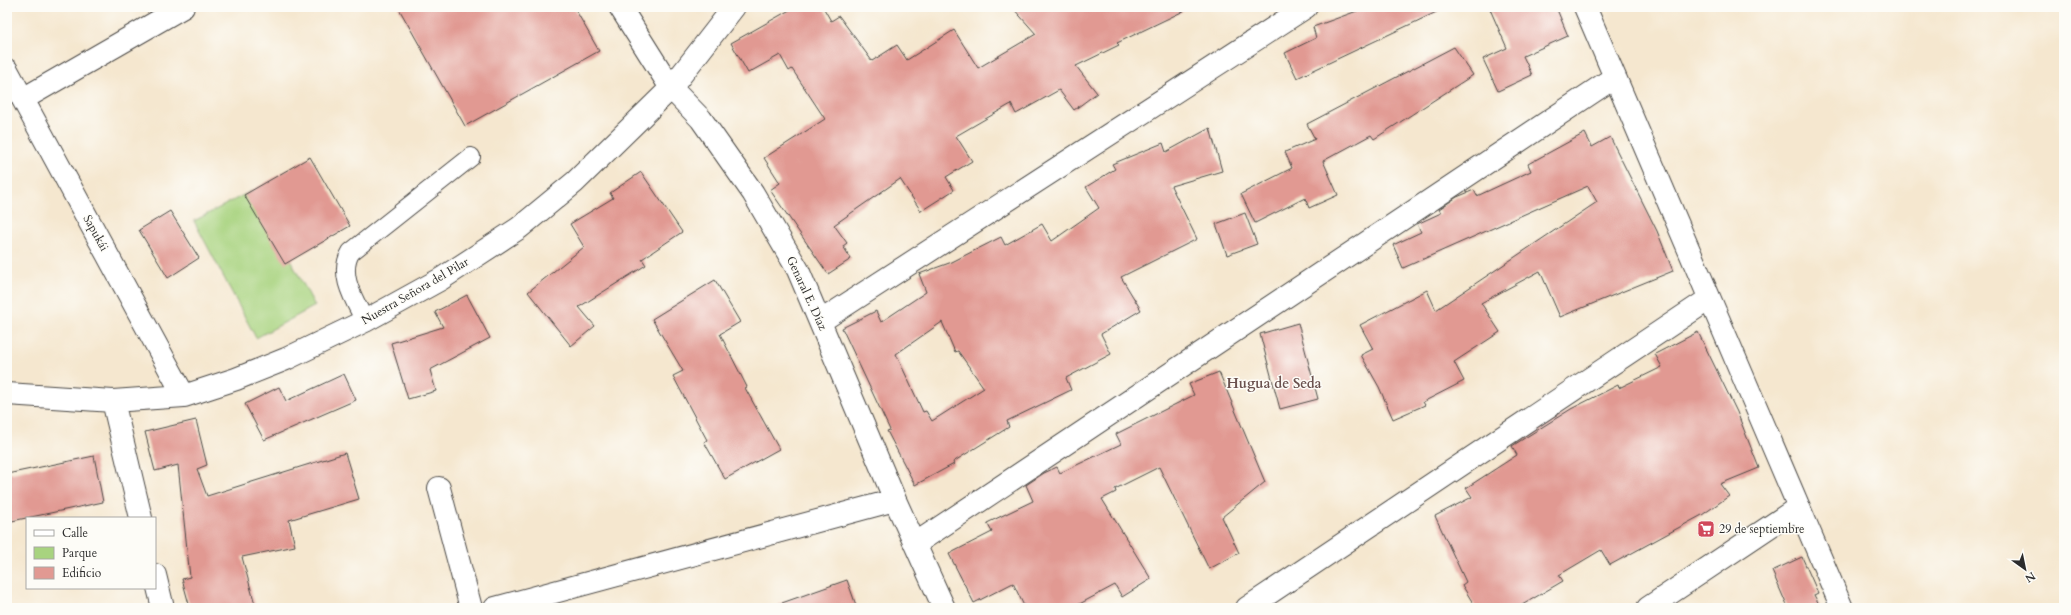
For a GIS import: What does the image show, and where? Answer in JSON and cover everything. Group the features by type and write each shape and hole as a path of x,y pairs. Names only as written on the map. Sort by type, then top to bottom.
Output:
{"street":[{"path":"23,99 183,7"},
{"name":"Genaral E. Díaz","path":"620,7 671,88 701,119 753,193 798,270 915,544 944,608"},
{"name":"Nuestra Señora del Pilar","path":"7,394 113,402 184,396 236,379 278,362 365,321 441,279 519,228 574,182 671,88 734,7"},
{"path":"821,321 1306,7"},
{"path":"1585,7 1842,608"},
{"name":"Sapukái","path":"7,70 184,396"},
{"path":"915,544 1615,77"},
{"path":"1247,608 1709,299"},
{"path":"113,402 141,517"},
{"path":"439,488 471,608"},
{"path":"495,608 896,500"},
{"path":"1648,608 1799,507"},
{"path":"156,579 163,608"}],"lane":[{"path":"365,321 347,284 349,257 351,252 471,157"}],"green space":[{"path":"253,190 315,306 256,338 194,221"}],"building":[{"path":"398,7 574,7 599,51 465,126"},
{"path":"795,7 823,7 831,21 839,16 872,61 897,45 907,60 954,30 978,68 1036,34 1012,7 1192,7 1117,43 1119,45 1076,66 1097,93 1074,110 1059,90 1016,114 1011,104 956,136 972,161 946,177 954,190 921,211 900,179 834,225 847,243 843,246 851,259 828,274 770,190 780,183 764,158 825,119 792,69 789,71 780,55 748,73 731,43"},
{"path":"1368,7 1447,7 1297,78 1285,53 1316,38 1313,27"},
{"path":"1489,7 1556,7 1568,36 1523,56 1532,75 1498,91 1483,59 1507,48"},
{"path":"1454,47 1473,75 1374,139 1371,135 1323,161 1338,195 1309,208 1305,198 1255,223 1241,194 1292,168 1285,152 1315,139 1307,124"},
{"path":"1210,128 1222,171 1171,186 1197,239 1121,277 1141,310 1101,334 1111,354 1066,378 1071,390 1007,421 1009,427 953,462 954,464 915,485 887,431 890,430 842,328 876,311 881,322 926,292 919,274 952,262 1001,237 1005,245 1042,224 1052,241 1099,208 1086,187 1115,169 1112,164 1163,143 1166,152","holes":["942,322 955,352 958,351 984,388 932,421 926,411 923,412 896,354"]},
{"path":"1585,133 1592,147 1610,137 1657,231 1673,271 1560,317 1540,271 1481,303 1500,332 1454,362 1464,381 1423,402 1425,405 1393,419 1379,387 1361,355 1373,349 1360,325 1427,290 1436,310 1597,202 1588,186 1403,268 1393,245 1421,232 1417,224 1441,213 1439,209 1457,197 1474,190 1477,196 1531,171 1528,164"},
{"path":"310,157 350,226 285,264 244,195"},
{"path":"641,172 682,232 642,259 646,265 579,307 595,326 571,346 528,292 584,247 570,224 613,198 610,193"},
{"path":"170,211 199,258 168,278 139,230"},
{"path":"1245,213 1257,244 1227,255 1216,224"},
{"path":"715,280 740,322 720,334 747,387 745,388 779,449 725,479 704,442 707,440 673,376 683,371 652,319"},
{"path":"467,295 490,338 430,370 436,391 408,399 391,343 443,327 435,312"},
{"path":"1298,323 1318,399 1280,409 1260,334"},
{"path":"1698,332 1737,412 1759,468 1720,484 1729,496 1702,515 1610,565 1601,550 1559,575 1563,581 1517,608 1476,608 1462,585 1466,582 1435,516 1472,497 1466,488 1517,455 1512,446 1571,409 1618,385 1619,388 1662,367 1655,354"},
{"path":"1219,372 1265,482 1222,517 1239,553 1209,569 1159,467 1115,489 1116,492 1102,499 1151,579 1122,597 1115,585 1072,608 1025,608 1013,583 974,603 949,554 992,532 987,523 1033,501 1026,485 1044,473 1057,467 1060,473 1121,444 1116,434 1194,395 1189,384"},
{"path":"344,374 356,400 264,440 245,404 279,387 286,401"},
{"path":"196,420 207,465 197,469 207,496 345,453 359,499 289,520 295,546 242,557 256,608 190,608 182,579 190,577 178,465 155,471 145,432"},
{"path":"94,456 103,502 7,522 7,474"},
{"path":"1802,557 1818,593 1814,595 1821,608 1788,608 1772,571"},
{"path":"847,580 857,608 780,608 779,604"}],"place":[{"name":"29 de septiembre","path":"1706,529"}],"district":[{"name":"Hugua de Seda","path":"1274,383"}]}
